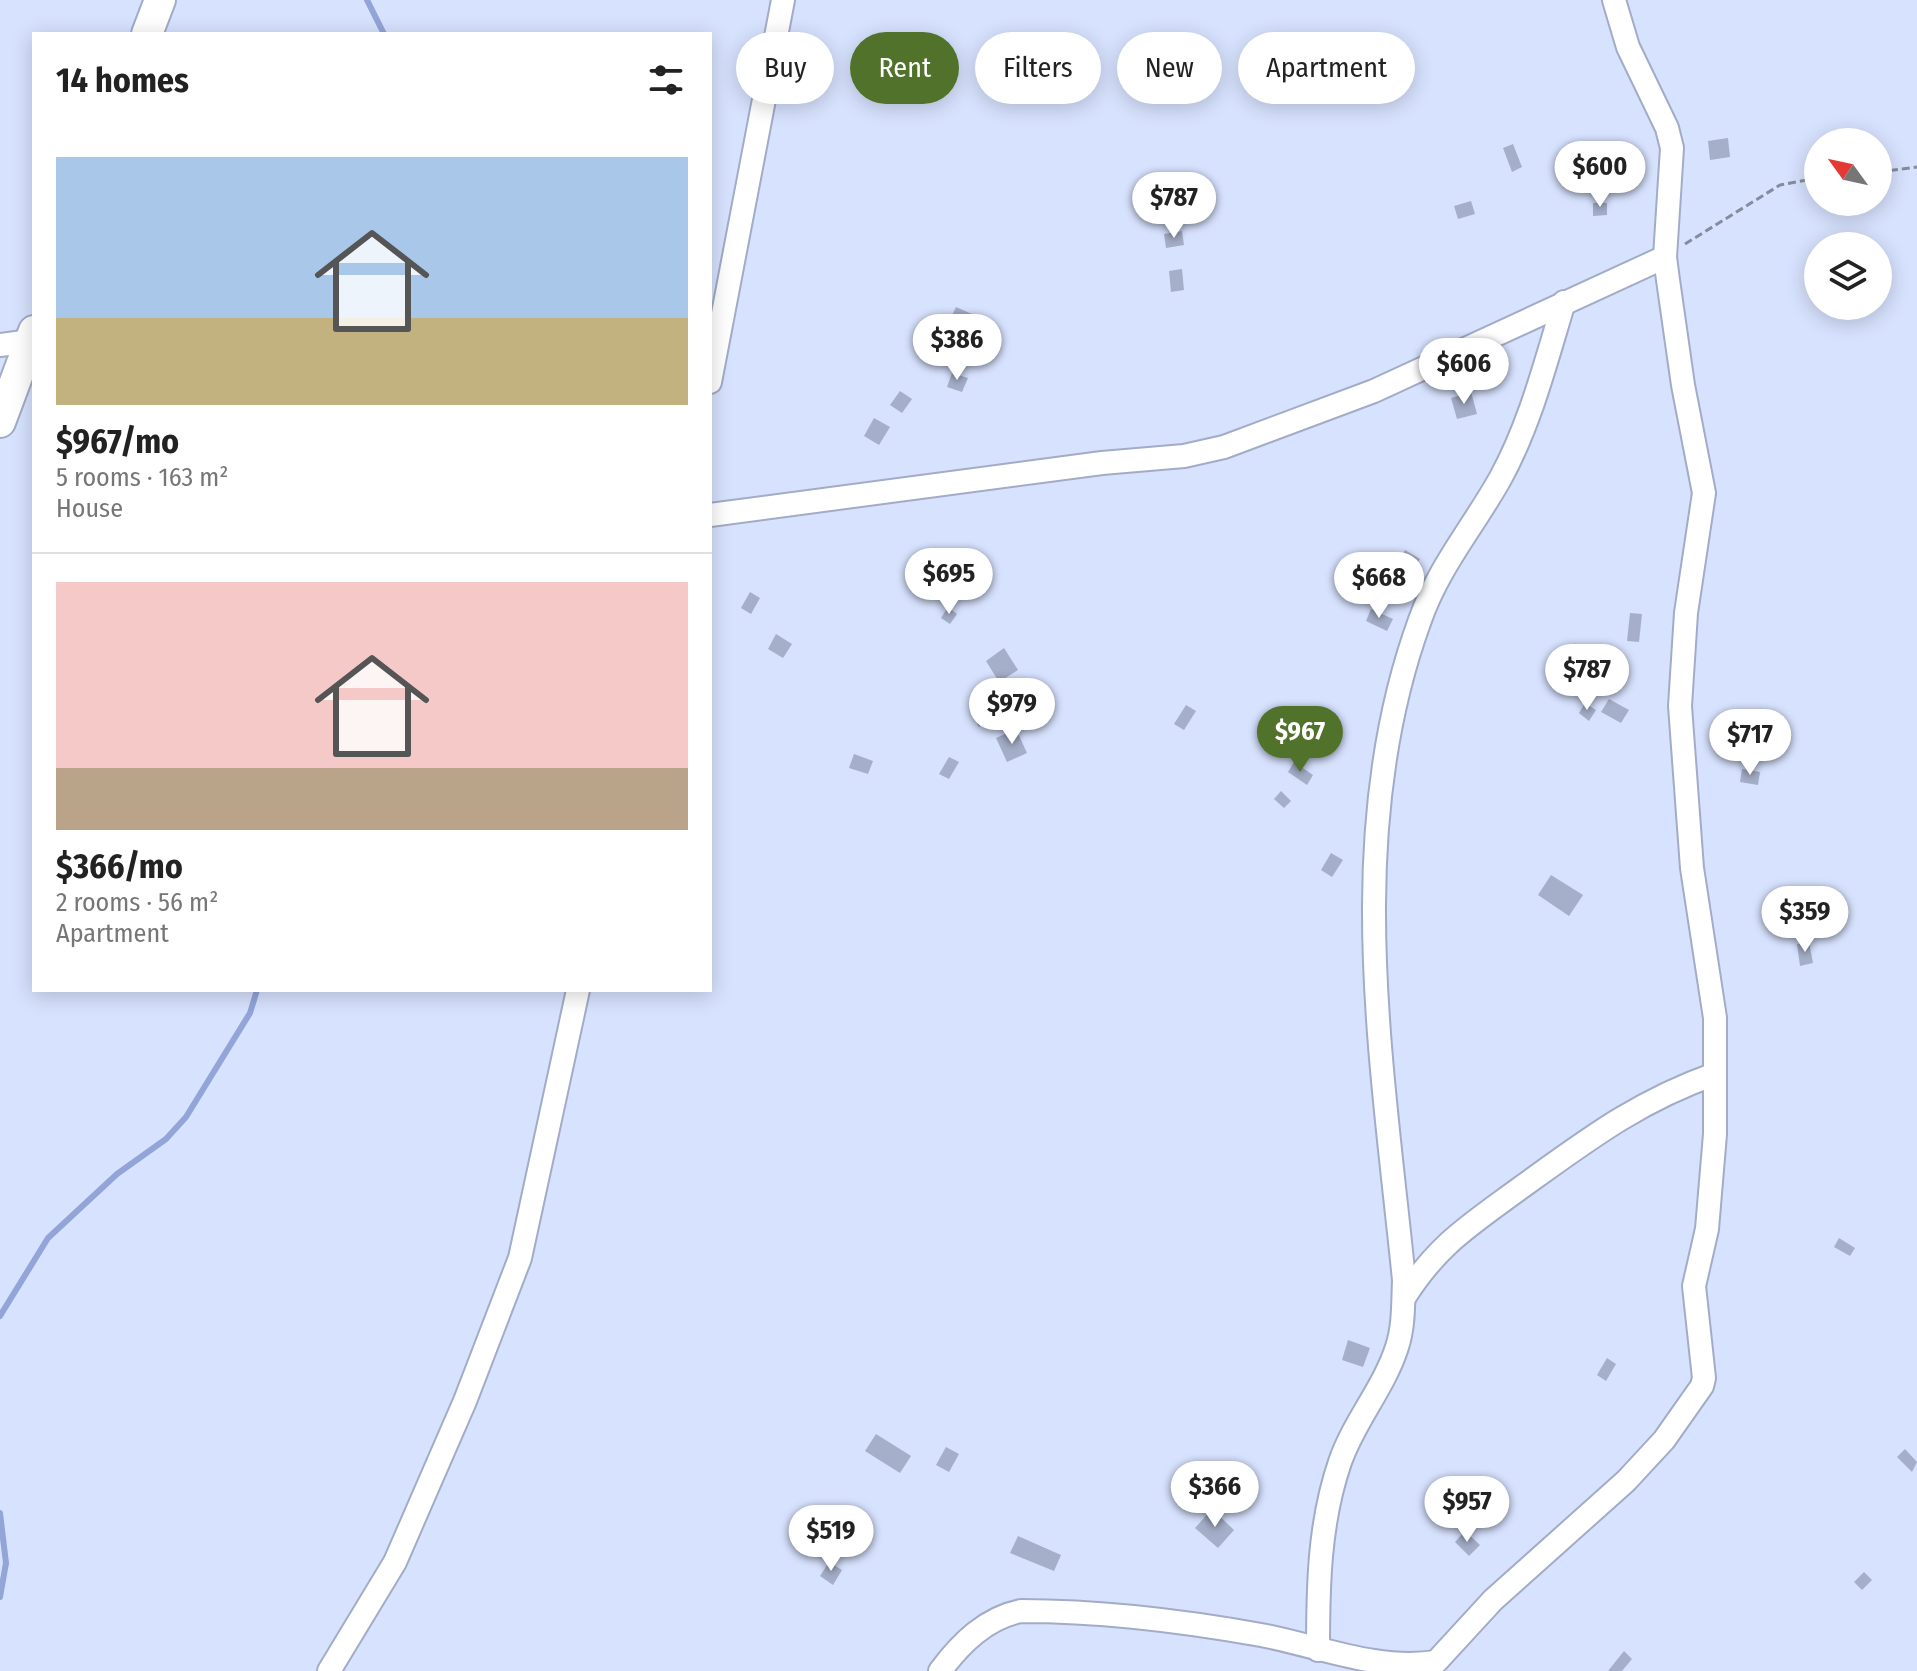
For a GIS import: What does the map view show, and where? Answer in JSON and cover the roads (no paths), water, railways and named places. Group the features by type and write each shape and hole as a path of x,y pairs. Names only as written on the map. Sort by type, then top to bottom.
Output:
{"highway":[{"path":"148,32 160,0"},
{"path":"0,422 32,336"}],"street":[{"path":"712,372 783,0"},
{"path":"940,1671 952,1655 988,1624 1021,1611 1151,1620 1263,1635 1318,1650 1399,1666 1436,1662 1493,1600 1626,1481 1664,1440 1702,1386 1704,1378 1694,1286 1707,1229 1715,1134 1715,1018 1692,868 1680,706 1686,613 1704,493 1683,385 1665,257 1672,148 1667,128 1628,47 1614,0"},
{"path":"712,515 1102,463 1184,456 1224,447 1374,391 1665,257"},
{"path":"1318,1650 1319,1581 1326,1513 1340,1460 1398,1345 1403,1299 1377,989 1372,875 1378,790 1394,711 1418,624 1442,571 1500,478 1515,447 1564,302"},
{"path":"0,345 32,336"},
{"path":"329,1671 395,1562 465,1401 520,1258 578,992"},
{"path":"1403,1299 1423,1269 1446,1243 1581,1143 1646,1102 1715,1074"}],"waterway":[{"path":"367,0 383,32"},
{"path":"0,1316 48,1238 117,1174 166,1139 186,1117 250,1013 256,992"},
{"path":"0,1513 6,1563 0,1597"}]}
